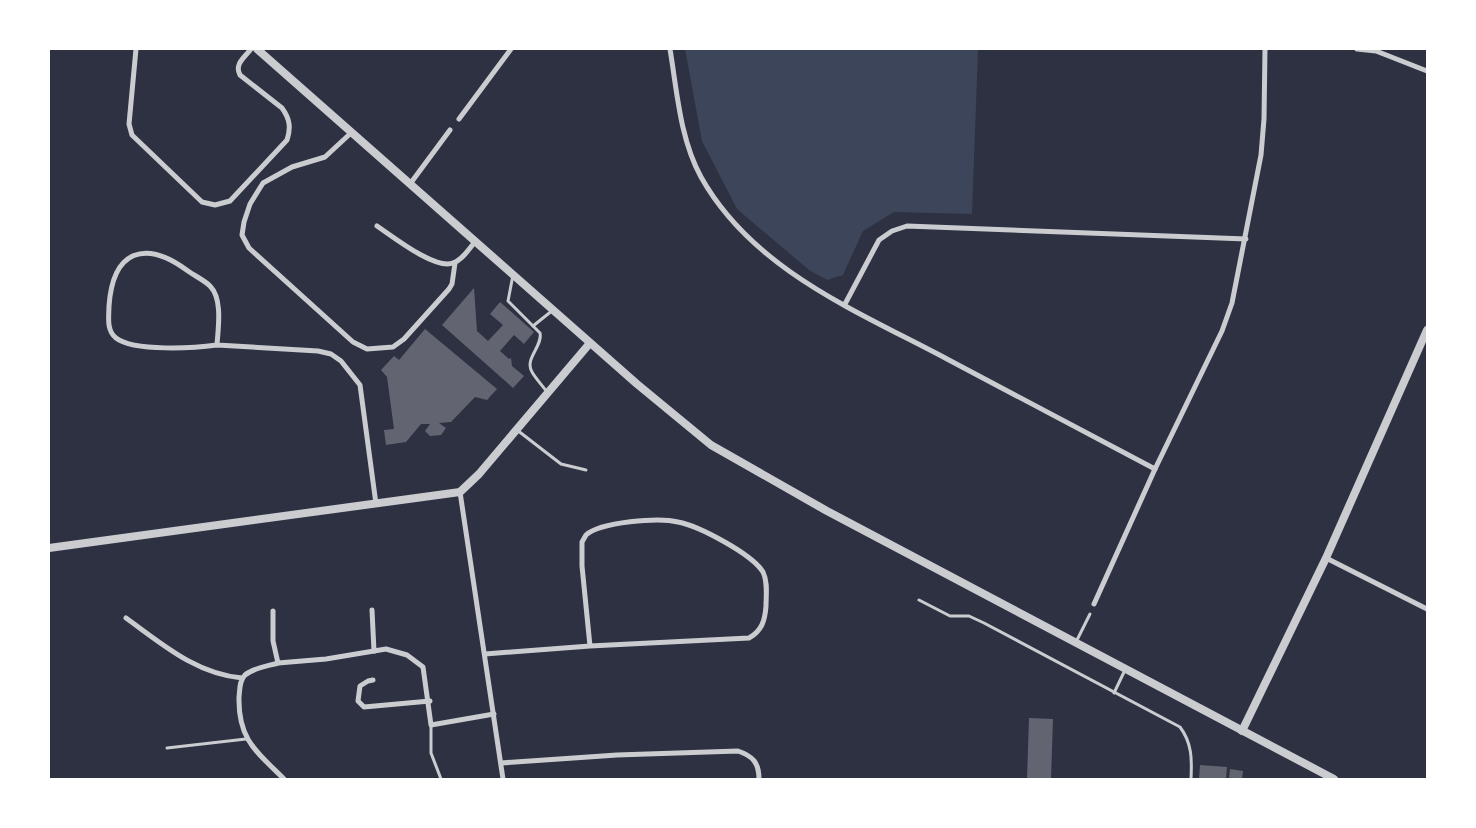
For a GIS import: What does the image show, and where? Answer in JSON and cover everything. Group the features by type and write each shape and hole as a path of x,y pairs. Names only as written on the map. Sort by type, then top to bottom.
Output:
{"street":[{"path":"136,49 129,124 132,136 202,202 215,205 230,201 287,140 290,131 287,115 282,108 240,75 238,65 251,49"},
{"path":"257,49 689,429 742,464 1125,670 1334,779"},
{"path":"459,120 511,49"},
{"path":"670,49 682,121 688,144 700,175 730,221 774,260 802,281 1155,469"},
{"path":"1094,604 1155,469 1227,318 1246,239 1261,155 1264,120 1265,49"},
{"path":"1357,49 1377,50 1427,71"},
{"path":"410,184 450,130"},
{"path":"352,132 325,157 299,165 263,183 250,204 242,235 249,248 353,342 367,350 394,347 404,339 449,289 452,284 455,263 476,241"},
{"path":"377,226 420,253 444,264 455,263"},
{"path":"845,304 879,240 892,231 907,226 1246,239"},
{"path":"217,345 216,296 210,286 163,255 139,255 121,263 111,286 108,324 117,339 145,346 217,345 318,351 331,354 341,361 360,385 376,504"},
{"path":"1242,731 1326,558 1427,330"},
{"path":"49,548 460,492 479,474 590,343"},
{"path":"460,492 503,779"},
{"path":"485,654 590,646 750,638 756,634 765,619 766,587 763,573 738,551 681,522 660,520 597,528 586,535 582,551 590,646"},
{"path":"1326,558 1427,609"},
{"path":"372,610 374,651"},
{"path":"273,611 273,641 278,664"},
{"path":"126,618 179,657 219,674 242,678"},
{"path":"284,779 246,739 239,714 240,685 242,678 249,672 278,664 326,659 386,649 407,655 424,667 430,701 431,725 494,714"},
{"path":"373,680 360,686 358,701 364,707 430,701"},
{"path":"501,763 617,755 738,751 755,760 759,770 759,779"}],"lane":[{"path":"513,274 508,301 540,333 541,338 531,360 531,370 548,392"},
{"path":"533,326 553,310"},
{"path":"516,430 561,464 586,470"},
{"path":"919,600 950,616 969,616 1180,727 1188,739 1192,760 1191,779"},
{"path":"1076,643 1090,614"},
{"path":"1114,693 1125,670"},
{"path":"431,725 430,753 441,779"},
{"path":"167,748 246,739"}],"shaded area":[{"path":"685,49 978,50 972,214 894,212 863,231 843,275 827,280 809,270 737,209 702,141"}],"building":[{"path":"474,288 477,331 488,341 503,325 490,314 500,302 534,332 524,344 514,335 500,351 509,359 511,358 512,366 524,376 513,388 442,325"},
{"path":"425,329 497,389 487,400 475,397 451,422 439,423 446,428 441,435 430,436 425,431 430,424 421,424 406,442 386,445 384,430 394,429 387,377 381,370 394,356 399,360"},
{"path":"1029,718 1053,719 1051,779 1027,779"},
{"path":"1200,765 1227,767 1226,779 1199,779"},
{"path":"1230,769 1243,771 1242,779 1229,779"}]}
